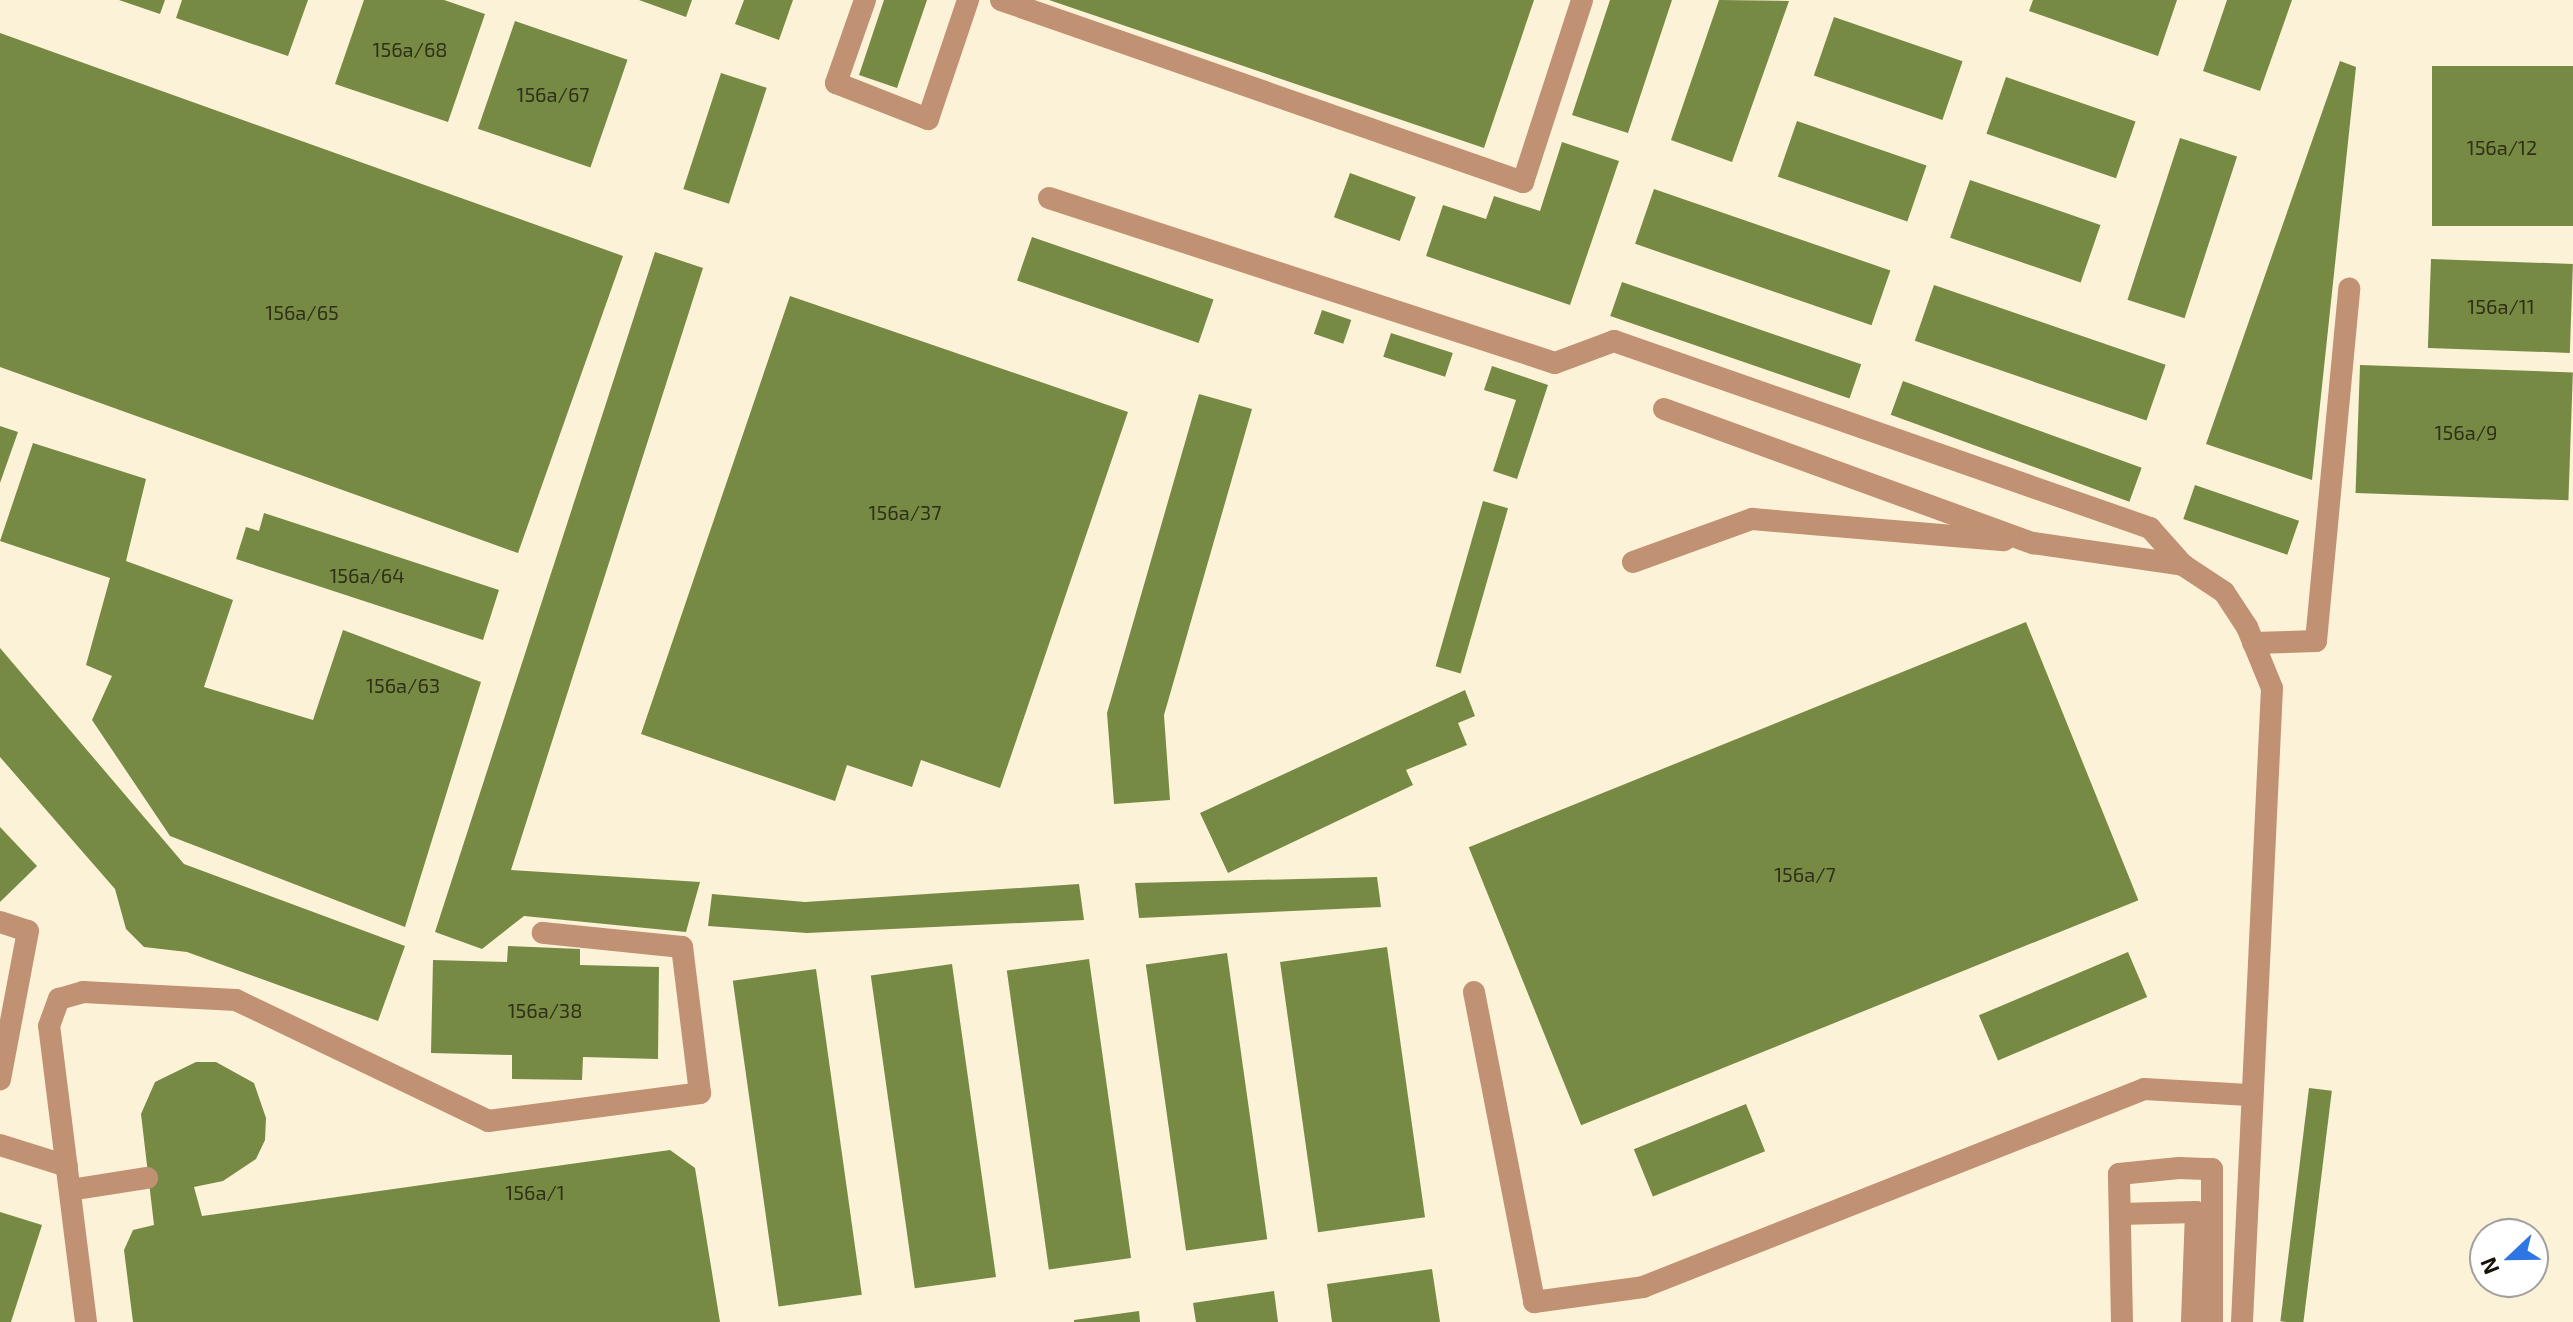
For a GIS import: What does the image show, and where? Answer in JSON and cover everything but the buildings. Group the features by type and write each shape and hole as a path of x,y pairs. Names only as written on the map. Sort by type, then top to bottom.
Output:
{"lane":[{"path":"865,0 836,83 928,119 968,0"},
{"path":"1001,0 1523,182 1582,0"},
{"path":"1049,198 1555,363 1614,341 2150,528 2183,565 2224,592 2253,643 2272,688 2249,1095 2242,1322"},
{"path":"2253,643 2316,641 2349,289"},
{"path":"1664,409 2033,543"},
{"path":"1633,562 1752,519 2033,543 2183,565"},
{"path":"0,922 28,931 0,1079"},
{"path":"86,1322 49,1026 51,1011 70,992 236,1000 488,1121 700,1093 682,947 543,933"},
{"path":"1474,992 1534,1302 1643,1287 2144,1089 2249,1095"},
{"path":"0,1145 67,1166"},
{"path":"2122,1322 2119,1174 2212,1169 2212,1322"},
{"path":"70,1190 147,1178"},
{"path":"2120,1214 2196,1212 2192,1322"}]}
